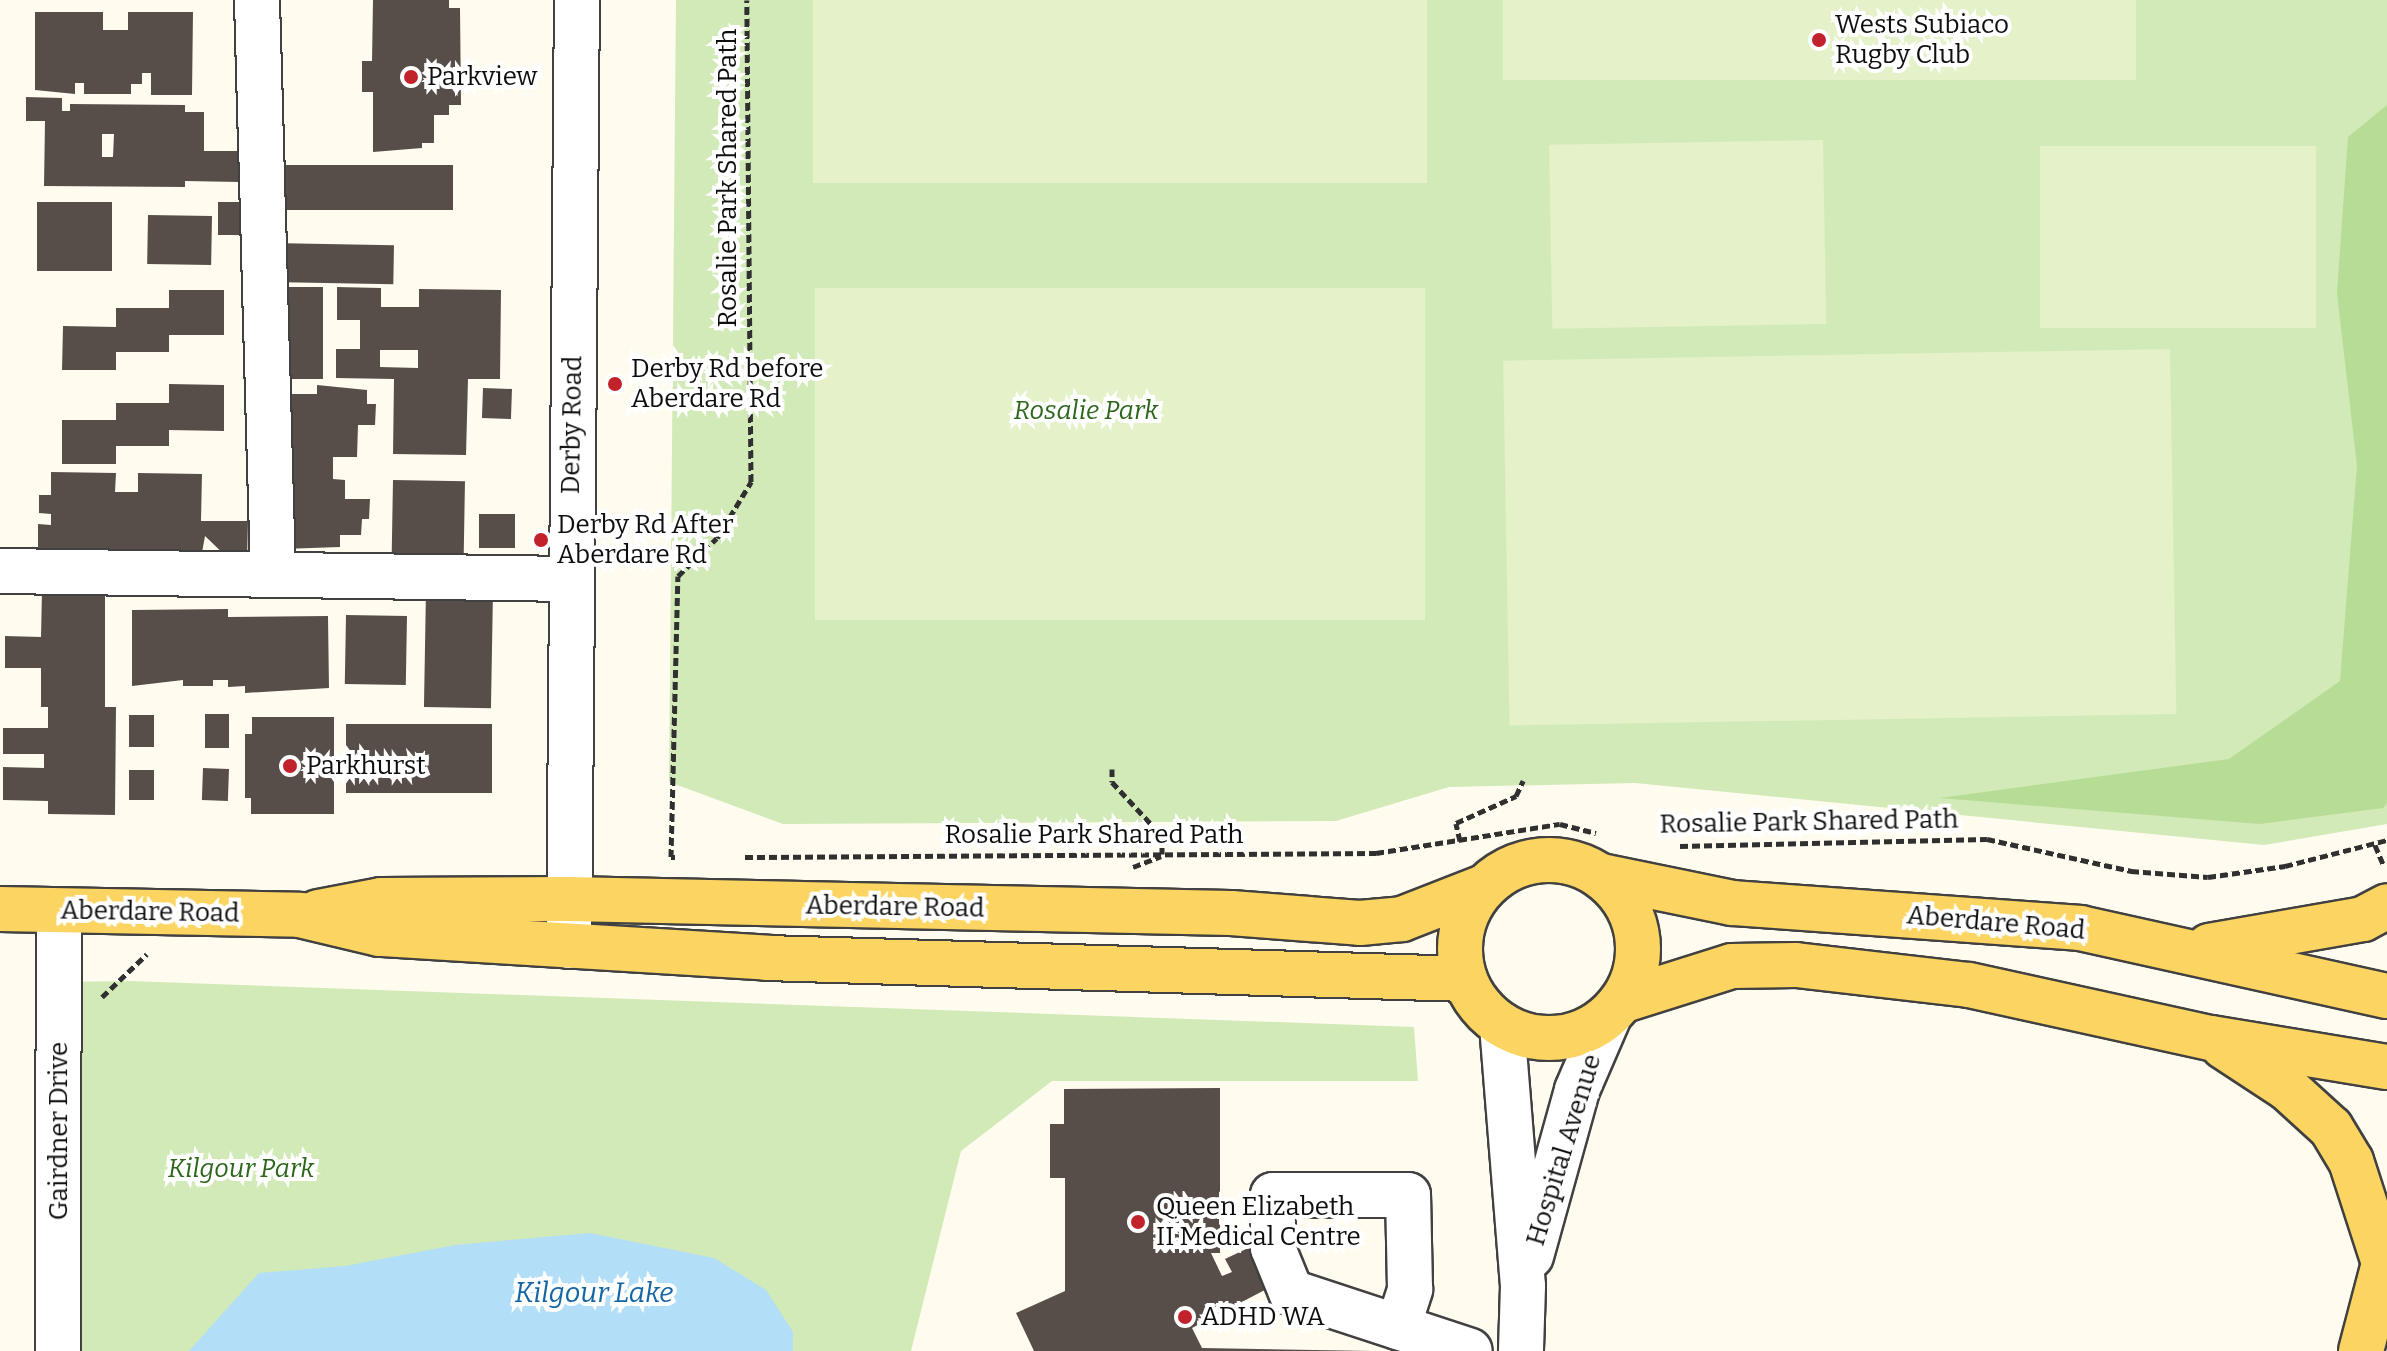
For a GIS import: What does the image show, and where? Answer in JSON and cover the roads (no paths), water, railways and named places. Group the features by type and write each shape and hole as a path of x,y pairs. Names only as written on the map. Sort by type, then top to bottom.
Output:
{"main road":[{"name":"Aberdare Road","path":"1603,855 1732,903 2080,928 2190,949 2387,996"},
{"path":"1617,1008 1636,975 1639,947 1635,920 1603,855 1578,864 1541,861 1504,872 1484,887 1461,930 1465,979 1484,1012 1502,1025 1528,1036 1557,1038 1585,1031 1617,1008 1732,966 1796,965 1969,985 2211,1038 2387,1067"},
{"name":"Aberdare Road","path":"0,909 300,915 381,900 568,899 1231,913 1360,923 1402,919 1484,887"},
{"path":"2190,949 2363,919 2387,906"},
{"name":"Aberdare Road","path":"300,915 380,934 798,959 1465,979"},
{"path":"2211,1038 2287,1088 2331,1128 2351,1161 2386,1257 2361,1351"}],"street":[{"path":"257,0 273,574"},
{"name":"Derby Road","path":"569,946 577,0"},
{"path":"0,571 570,579"},
{"name":"Gairdner Drive","path":"58,1351 59,911"},
{"name":"Hospital Avenue","path":"1523,1286 1577,1090 1617,1008"},
{"name":"Hospital Avenue","path":"1502,1025 1523,1286 1521,1351"},
{"path":"1407,1336 1470,1351"}],"water":[{"name":"Kilgour Lake","path":"590,1233 714,1258 766,1290 793,1332 793,1351 189,1351 259,1273 345,1266 455,1245"}],"place":[{"name":"Wests Subiaco Rugby Club","path":"1819,40"},
{"name":"Parkview","path":"411,77"},
{"name":"Derby Rd before Aberdare Rd","path":"615,384"},
{"name":"Derby Rd After Aberdare Rd","path":"541,540"},
{"name":"Parkhurst","path":"290,766"},
{"name":"Queen Elizabeth II Medical Centre","path":"1138,1222"},
{"name":"ADHD WA","path":"1185,1317"}],"park label":[{"name":"Rosalie Park","path":"1086,411"},
{"name":"Kilgour Park","path":"241,1169"}]}
